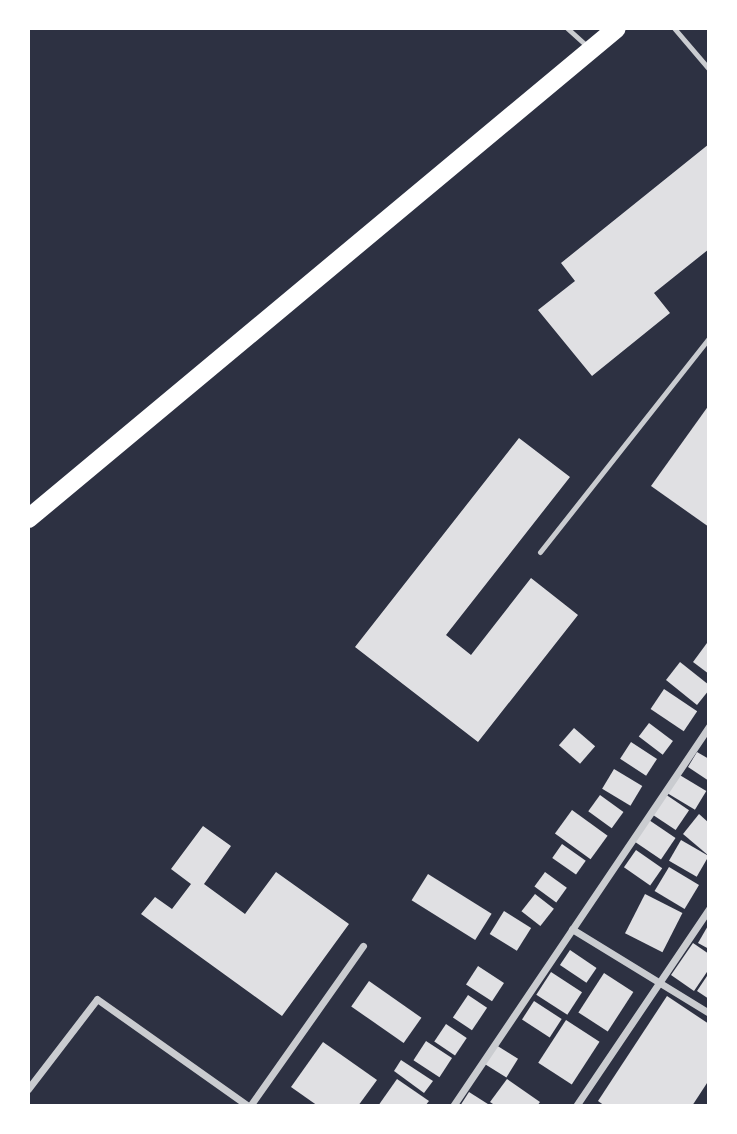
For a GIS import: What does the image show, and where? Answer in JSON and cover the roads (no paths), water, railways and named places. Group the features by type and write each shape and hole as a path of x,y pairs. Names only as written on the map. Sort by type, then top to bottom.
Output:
{"highway":[{"path":"28,518 616,28"}],"street":[{"path":"453,1106 709,726"},
{"path":"576,1106 709,909"},
{"path":"572,929 709,1013"},
{"path":"28,1089 97,999 249,1106 363,946"}],"lane":[{"path":"567,28 590,49"},
{"path":"674,28 709,69"},
{"path":"540,552 709,338"}]}
